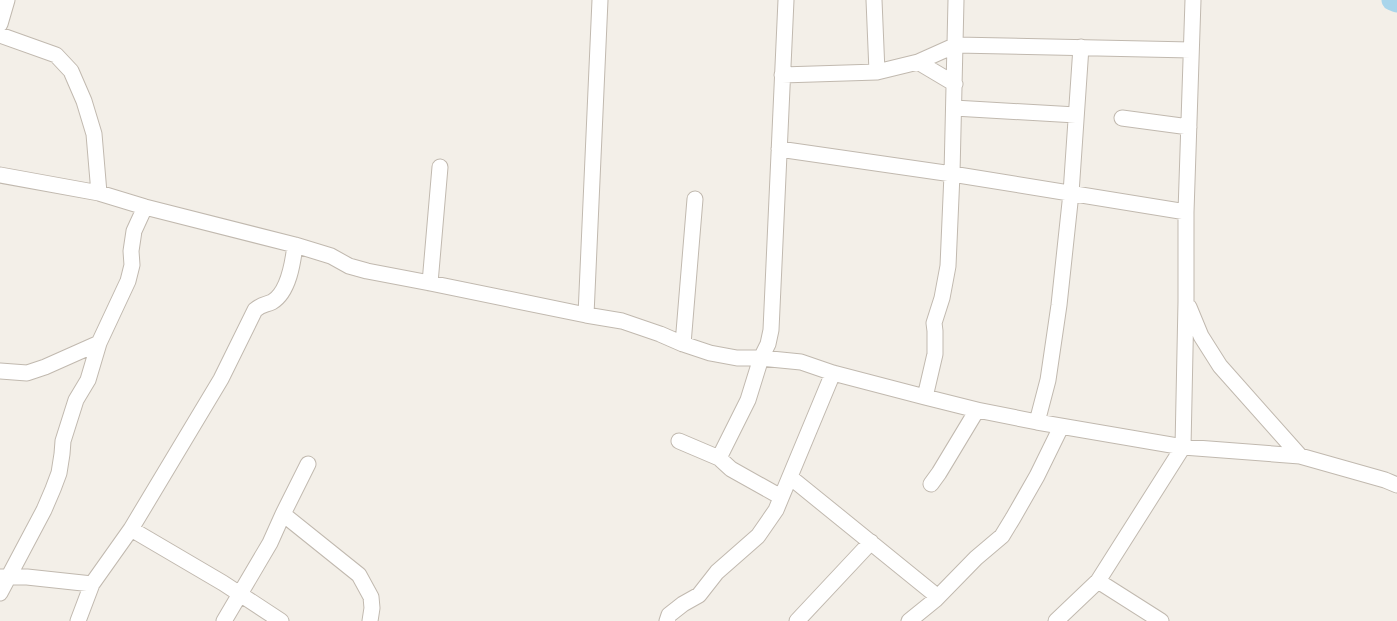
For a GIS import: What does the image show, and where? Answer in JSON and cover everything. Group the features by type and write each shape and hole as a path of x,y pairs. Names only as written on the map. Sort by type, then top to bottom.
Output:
{"street":[{"path":"0,24 8,0"},
{"path":"586,315 600,0"},
{"path":"719,458 748,400 761,358 768,344 771,330 786,0"},
{"path":"874,0 877,72"},
{"path":"925,397 935,354 934,323 942,298 948,266 955,84 956,0"},
{"path":"1056,621 1098,581 1183,447 1186,212 1193,0"},
{"path":"0,35 56,55 70,71 84,101 94,134 99,193"},
{"path":"782,75 877,72 918,62 956,45 1191,50"},
{"path":"1037,422 1048,380 1060,305 1071,193 1081,47"},
{"path":"918,62 955,84"},
{"path":"954,108 1076,115"},
{"path":"1122,118 1189,127"},
{"path":"779,149 952,174 1186,212"},
{"path":"430,283 440,167"},
{"path":"0,175 99,193 295,245 331,256 349,266 367,272 622,321 710,353 737,358 761,358 801,362 925,397 977,410 1037,422 1183,447 1300,456 1385,480 1397,485"},
{"path":"683,344 695,199"},
{"path":"0,593 4,577 44,510 53,489 58,473 63,441 68,422 76,400 88,380 99,343 128,281 132,265 131,251 134,231 145,206"},
{"path":"78,621 92,584 131,529 221,379 256,310 260,305 272,301 281,292 287,281 292,265 295,245"},
{"path":"1186,302 1201,336 1220,366 1300,456"},
{"path":"0,371 27,373 45,367 99,343"},
{"path":"667,621 669,615 683,604 699,595 717,572 758,536 776,510 833,372"},
{"path":"931,484 940,473 977,410"},
{"path":"910,621 922,616 938,597 976,558 1002,536 1038,476 1061,426"},
{"path":"679,441 719,458 730,468 781,497"},
{"path":"224,621 270,543 308,464"},
{"path":"790,477 938,597"},
{"path":"283,514 360,575 371,597 372,608 370,621"},
{"path":"131,529 239,594 280,621"},
{"path":"797,621 871,542"},
{"path":"4,577 27,577 92,584"},
{"path":"1098,581 1161,621"}],"waterway":[{"path":"1392,0 1397,2"}]}
